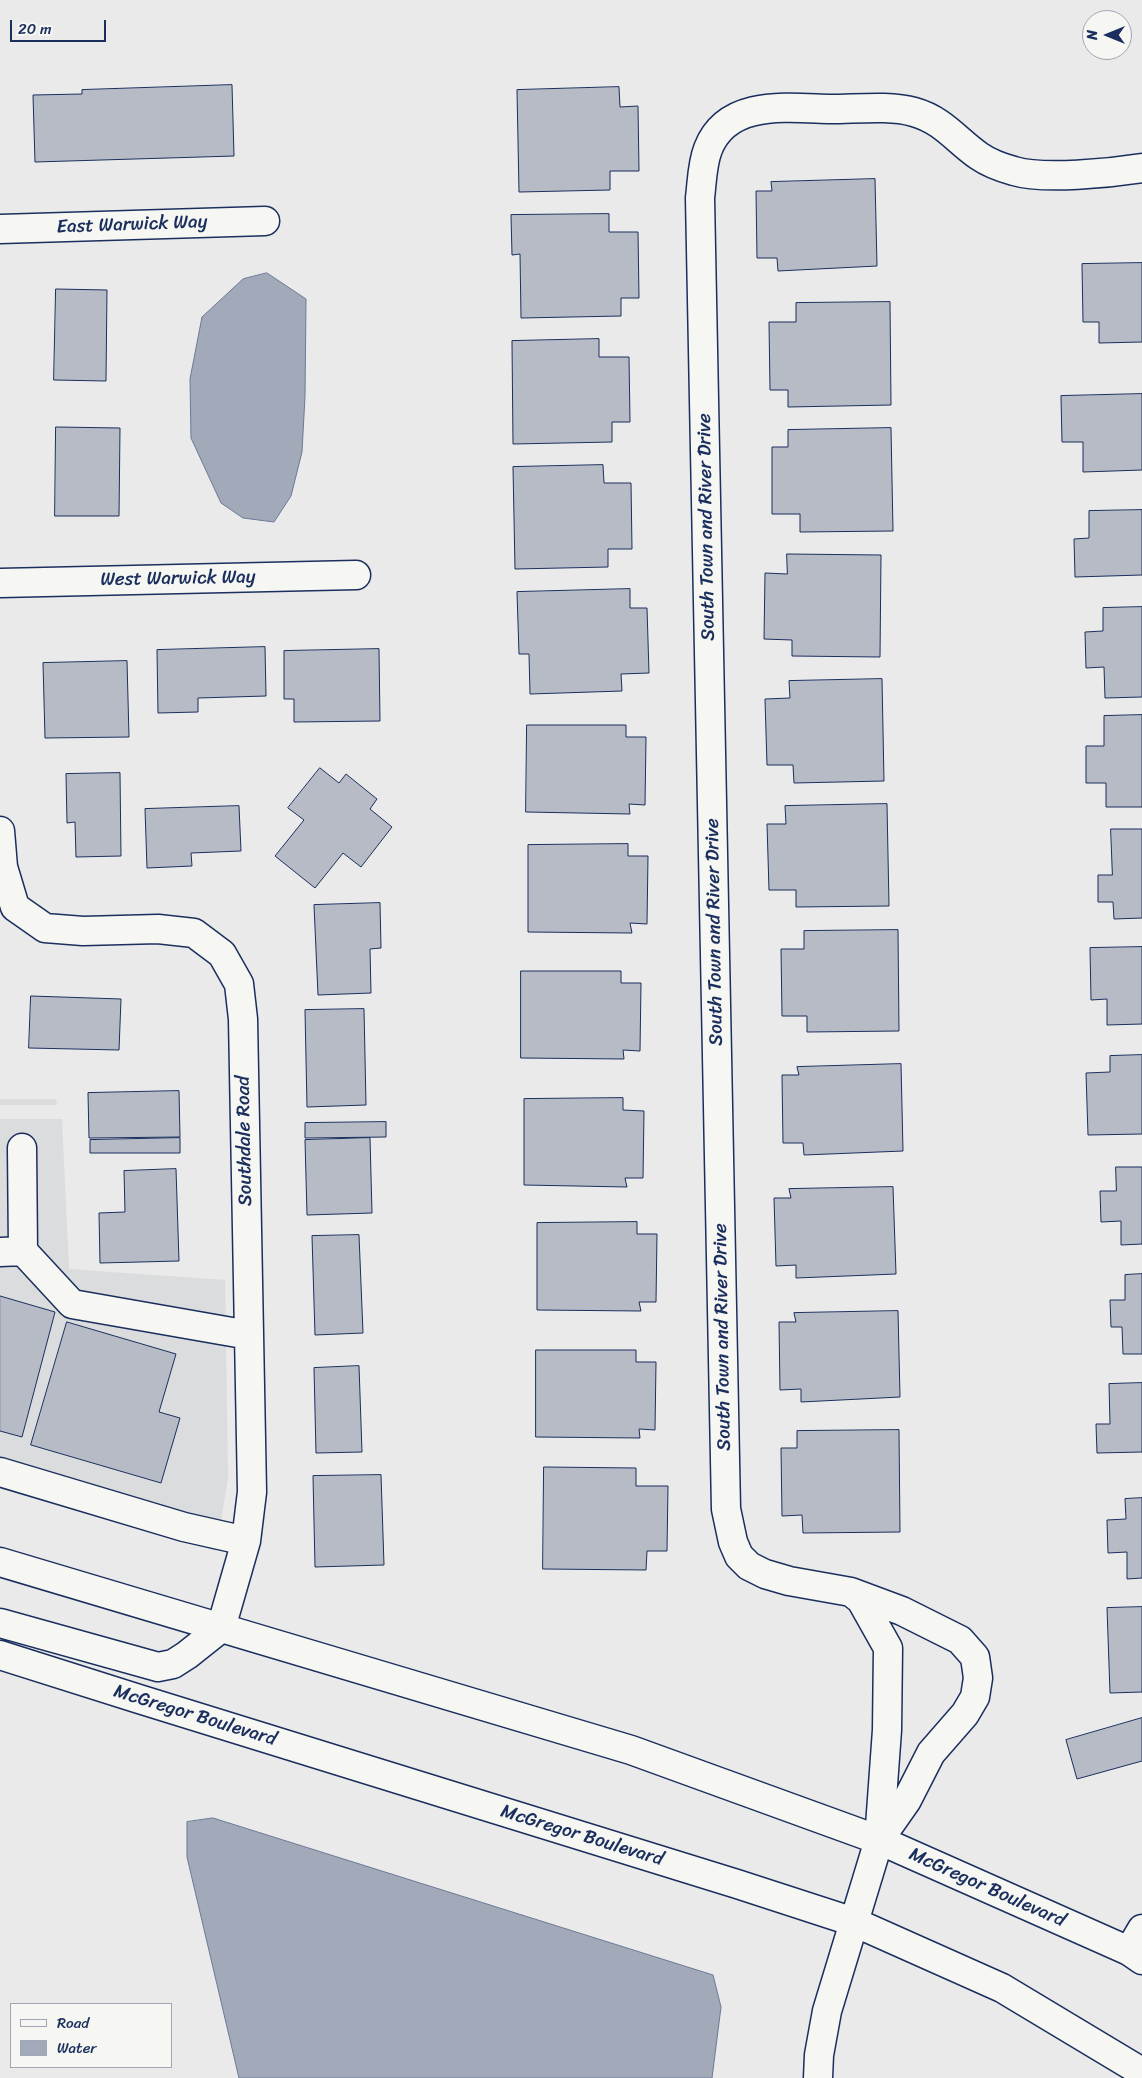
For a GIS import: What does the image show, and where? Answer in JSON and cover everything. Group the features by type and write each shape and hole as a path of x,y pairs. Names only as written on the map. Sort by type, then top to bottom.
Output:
{"street":[{"name":"South Town and River Drive","path":"879,1840 907,1800 931,1753 965,1714 976,1697 978,1678 975,1657 960,1640 902,1611 851,1592 790,1581 765,1574 749,1566 739,1556 733,1542 726,1509 701,208 703,171 708,148 730,120 747,111 763,108 914,112 952,132 979,156 1015,172 1033,175 1142,168"},
{"name":"East Warwick Way","path":"0,229 264,221"},
{"name":"West Warwick Way","path":"0,583 356,575"},
{"name":"Southdale Road","path":"0,831 4,866 15,907 45,928 83,931 158,929 194,933 222,954 239,984 243,1019 252,1492 246,1541 221,1628"},
{"path":"22,1148 12,1252 72,1304 249,1335"},
{"path":"0,1472 184,1527 246,1541"},
{"name":"McGregor Boulevard","path":"0,1562 631,1750 879,1840 1138,1947"},
{"path":"818,2078 827,2011 879,1840 887,1730 888,1648 861,1600 851,1592"},
{"path":"0,1623 158,1667 173,1664 180,1660 221,1628"},
{"name":"McGregor Boulevard","path":"0,1655 738,1884 854,1922 1002,1988 1142,2072"}],"shaded area":[{"path":"0,1099 56,1099 57,1105 0,1105"},
{"path":"0,1119 62,1119 69,1269 225,1280 228,1478 216,1551 0,1486"}],"water":[{"path":"267,273 306,299 305,396 302,452 291,496 274,522 243,518 221,503 191,438 190,379 202,317 243,279"},
{"path":"213,1818 713,1975 721,2007 712,2078 239,2078 187,1857 187,1822"}],"building":[{"path":"232,85 234,156 35,162 33,95 82,94 82,90"},
{"path":"619,87 620,107 638,106 639,171 610,171 610,190 519,192 517,90"},
{"path":"875,179 877,266 778,271 777,258 757,258 756,191 772,191 771,182"},
{"path":"609,214 609,232 638,232 639,298 621,298 621,316 521,318 520,254 512,255 511,215"},
{"path":"1142,263 1142,342 1099,343 1099,322 1083,322 1082,264"},
{"path":"56,289 107,290 106,381 54,380"},
{"path":"890,302 891,405 788,407 788,390 770,390 769,322 796,322 796,303"},
{"path":"599,339 599,357 629,357 630,422 612,422 612,442 513,444 512,341"},
{"path":"1142,394 1142,470 1083,472 1083,442 1062,442 1061,396"},
{"path":"56,427 120,428 119,516 55,516"},
{"path":"891,428 893,531 800,532 800,514 772,514 772,447 788,447 788,430"},
{"path":"603,465 604,483 631,483 632,549 608,549 608,567 515,569 513,467"},
{"path":"1142,510 1142,575 1075,577 1074,539 1089,538 1089,511"},
{"path":"787,554 881,555 880,657 792,656 792,640 764,639 765,573 787,574"},
{"path":"630,589 630,608 647,608 649,673 621,674 622,691 530,694 529,654 519,654 517,592"},
{"path":"1142,607 1142,697 1105,698 1104,667 1086,668 1085,632 1103,631 1103,608"},
{"path":"265,647 266,696 198,698 198,712 158,713 157,650"},
{"path":"379,649 380,721 294,722 294,699 284,699 284,651"},
{"path":"127,661 129,737 45,738 43,663"},
{"path":"882,679 884,781 794,783 793,765 767,765 765,699 790,698 789,681"},
{"path":"1142,715 1142,807 1106,807 1106,783 1086,783 1086,746 1104,746 1104,716"},
{"path":"527,725 626,725 626,737 646,737 645,805 629,804 630,814 526,812"},
{"path":"320,768 339,783 346,774 377,799 370,809 392,827 361,867 343,853 315,888 275,856 304,820 288,808"},
{"path":"120,773 121,856 76,857 75,822 67,823 66,774"},
{"path":"887,804 889,906 796,907 796,890 769,890 767,824 786,824 785,806"},
{"path":"239,806 241,851 191,853 192,866 147,868 145,809"},
{"path":"1111,829 1142,829 1142,918 1114,919 1113,902 1098,902 1098,875 1112,875"},
{"path":"628,844 628,856 648,856 647,924 630,923 632,933 528,932 528,845"},
{"path":"380,903 381,948 370,949 371,993 318,995 314,905"},
{"path":"898,930 899,1031 807,1032 807,1016 782,1016 781,949 804,949 804,931"},
{"path":"1142,947 1142,1024 1107,1025 1107,999 1091,1000 1090,948"},
{"path":"521,971 621,971 621,983 641,983 640,1051 623,1050 624,1059 521,1058"},
{"path":"31,996 121,999 119,1050 29,1048"},
{"path":"364,1009 366,1105 307,1107 305,1010"},
{"path":"1142,1055 1142,1134 1088,1135 1086,1073 1110,1072 1110,1056"},
{"path":"901,1064 903,1151 804,1155 803,1143 783,1143 782,1075 799,1075 797,1067"},
{"path":"179,1091 180,1137 89,1138 88,1093"},
{"path":"623,1098 623,1110 644,1111 643,1178 625,1178 627,1187 524,1185 524,1099"},
{"path":"386,1122 386,1137 305,1138 305,1123"},
{"path":"180,1138 180,1153 90,1153 90,1140"},
{"path":"370,1138 372,1213 307,1215 305,1140"},
{"path":"1116,1167 1142,1167 1142,1244 1121,1245 1121,1221 1101,1222 1100,1191 1116,1191"},
{"path":"176,1169 179,1261 100,1263 99,1213 125,1212 124,1171"},
{"path":"893,1187 896,1274 796,1278 796,1265 776,1266 774,1198 791,1198 789,1189"},
{"path":"637,1222 637,1234 657,1234 656,1302 639,1302 641,1311 537,1310 537,1223"},
{"path":"359,1235 363,1333 315,1335 312,1236"},
{"path":"1142,1274 1142,1354 1123,1354 1122,1327 1111,1327 1110,1300 1125,1300 1125,1275"},
{"path":"0,1296 55,1312 22,1437 0,1431"},
{"path":"898,1311 900,1397 801,1402 801,1389 780,1390 779,1322 796,1322 794,1313"},
{"path":"67,1322 176,1354 159,1412 180,1418 161,1483 31,1445"},
{"path":"536,1350 636,1350 636,1362 656,1362 655,1430 639,1429 640,1438 536,1437"},
{"path":"359,1366 362,1452 316,1453 314,1368"},
{"path":"1142,1383 1142,1452 1097,1453 1096,1424 1110,1424 1109,1384"},
{"path":"899,1430 900,1532 803,1533 802,1515 782,1516 781,1448 797,1448 797,1431"},
{"path":"544,1467 636,1468 636,1486 668,1486 667,1551 647,1551 646,1570 543,1569"},
{"path":"381,1475 384,1565 315,1567 313,1476"},
{"path":"1142,1498 1142,1578 1127,1579 1127,1552 1108,1553 1107,1520 1126,1519 1125,1499"},
{"path":"1142,1607 1142,1692 1110,1693 1107,1608"},
{"path":"1142,1718 1142,1761 1077,1779 1066,1740"}]}
